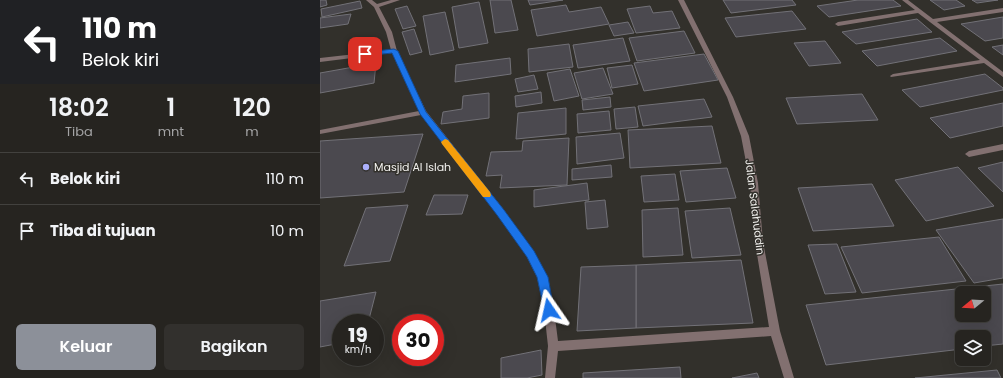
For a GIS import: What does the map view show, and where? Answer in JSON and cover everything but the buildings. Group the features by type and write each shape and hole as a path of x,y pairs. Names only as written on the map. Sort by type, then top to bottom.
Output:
{"street":[{"path":"397,0 372,3 389,32 394,51 423,112 501,212 530,254 542,277 549,310 553,346 550,378"},
{"name":"Jalan Salahuddin","path":"681,0 730,98 745,136 754,183 759,242 775,331 789,378"},
{"path":"905,0 1003,75"},
{"path":"932,21 1003,10"},
{"path":"838,24 920,12"},
{"path":"320,60 394,51"},
{"path":"893,76 985,61"},
{"path":"320,132 423,112"},
{"path":"969,154 1003,147"},
{"path":"553,346 775,331"}],"slow traffic":[{"path":"445,142 486,195"}],"place":[{"name":"Masjid Al Islah","path":"366,167"}],"route":[{"path":"365,54 394,51 423,112 438,134 501,212 530,254 542,277 549,310"}]}
